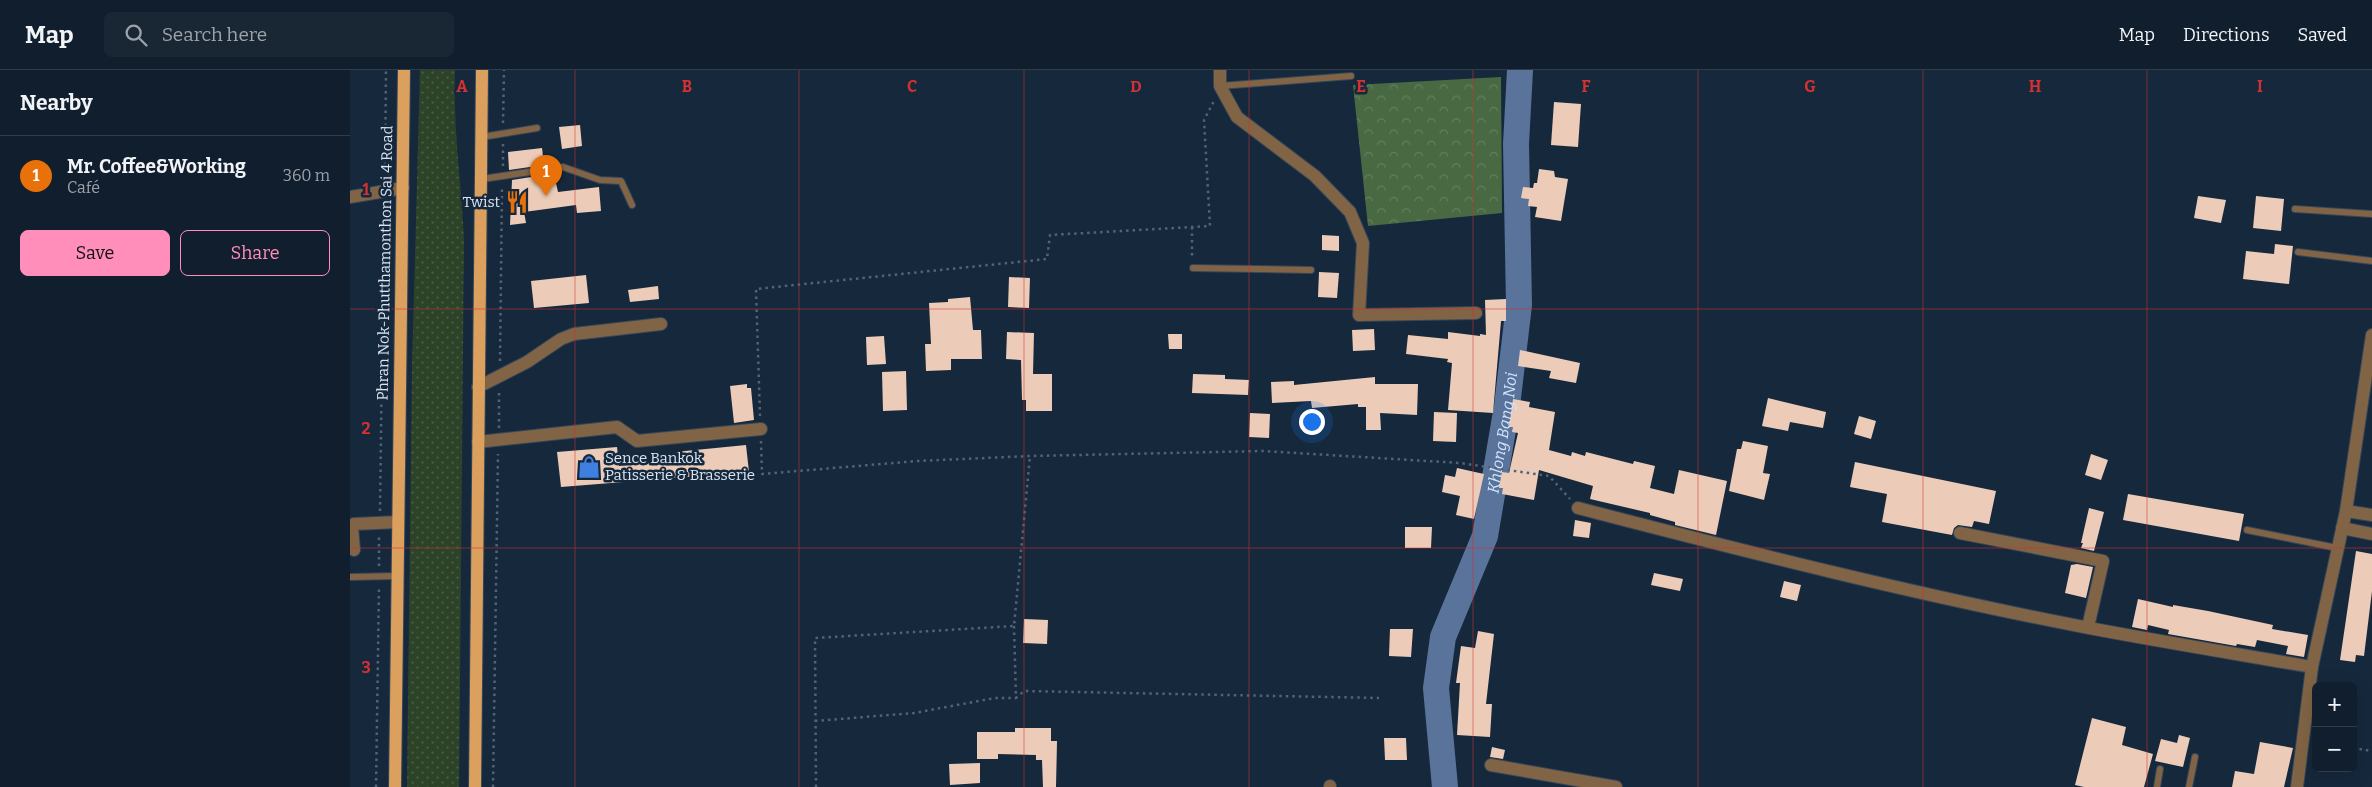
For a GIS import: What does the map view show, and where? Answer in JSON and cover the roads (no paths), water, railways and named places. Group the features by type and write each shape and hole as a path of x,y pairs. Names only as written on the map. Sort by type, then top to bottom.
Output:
{"main road":[{"name":"Phran Nok-Phutthamonthon Sai 4 Road","path":"395,787 404,70"},
{"path":"475,787 482,70"}],"street":[{"path":"1220,70 1220,86 1237,117 1316,176 1350,212 1363,243 1359,315 1476,313"},
{"path":"350,197 403,188"},
{"path":"478,387 527,362 560,339 574,334 661,324"},
{"path":"2297,787 2312,667 2346,511 2372,335"},
{"path":"478,442 617,427 637,441 761,429"},
{"path":"1578,508 1738,550 2088,628 2312,667"},
{"path":"2346,511 2372,516"},
{"path":"354,550 353,526 398,522"},
{"path":"2342,528 2372,534"},
{"path":"1960,533 2103,561 2088,628"},
{"path":"1491,765 1616,787"}],"lane":[{"path":"1220,86 1351,76"},
{"path":"482,137 537,128"},
{"path":"482,179 563,167 600,180 621,182 632,205"},
{"path":"2295,209 2372,214"},
{"path":"2298,252 2372,261"},
{"path":"1192,268 1311,270"},
{"path":"2247,530 2338,548"},
{"path":"350,577 397,576"},
{"path":"2189,787 2195,757"},
{"path":"2157,787 2160,769"}],"waterway":[{"name":"Khlong Bang Noi","path":"1445,787 1436,688 1443,637 1485,536 1507,406 1519,305 1516,144 1520,70"}],"place":[{"name":"Mr. Coffee&Working","path":"546,196"},
{"name":"Twist","path":"517,202"},
{"name":"Sence Bankok Patisserie & Brasserie","path":"589,467"}]}
